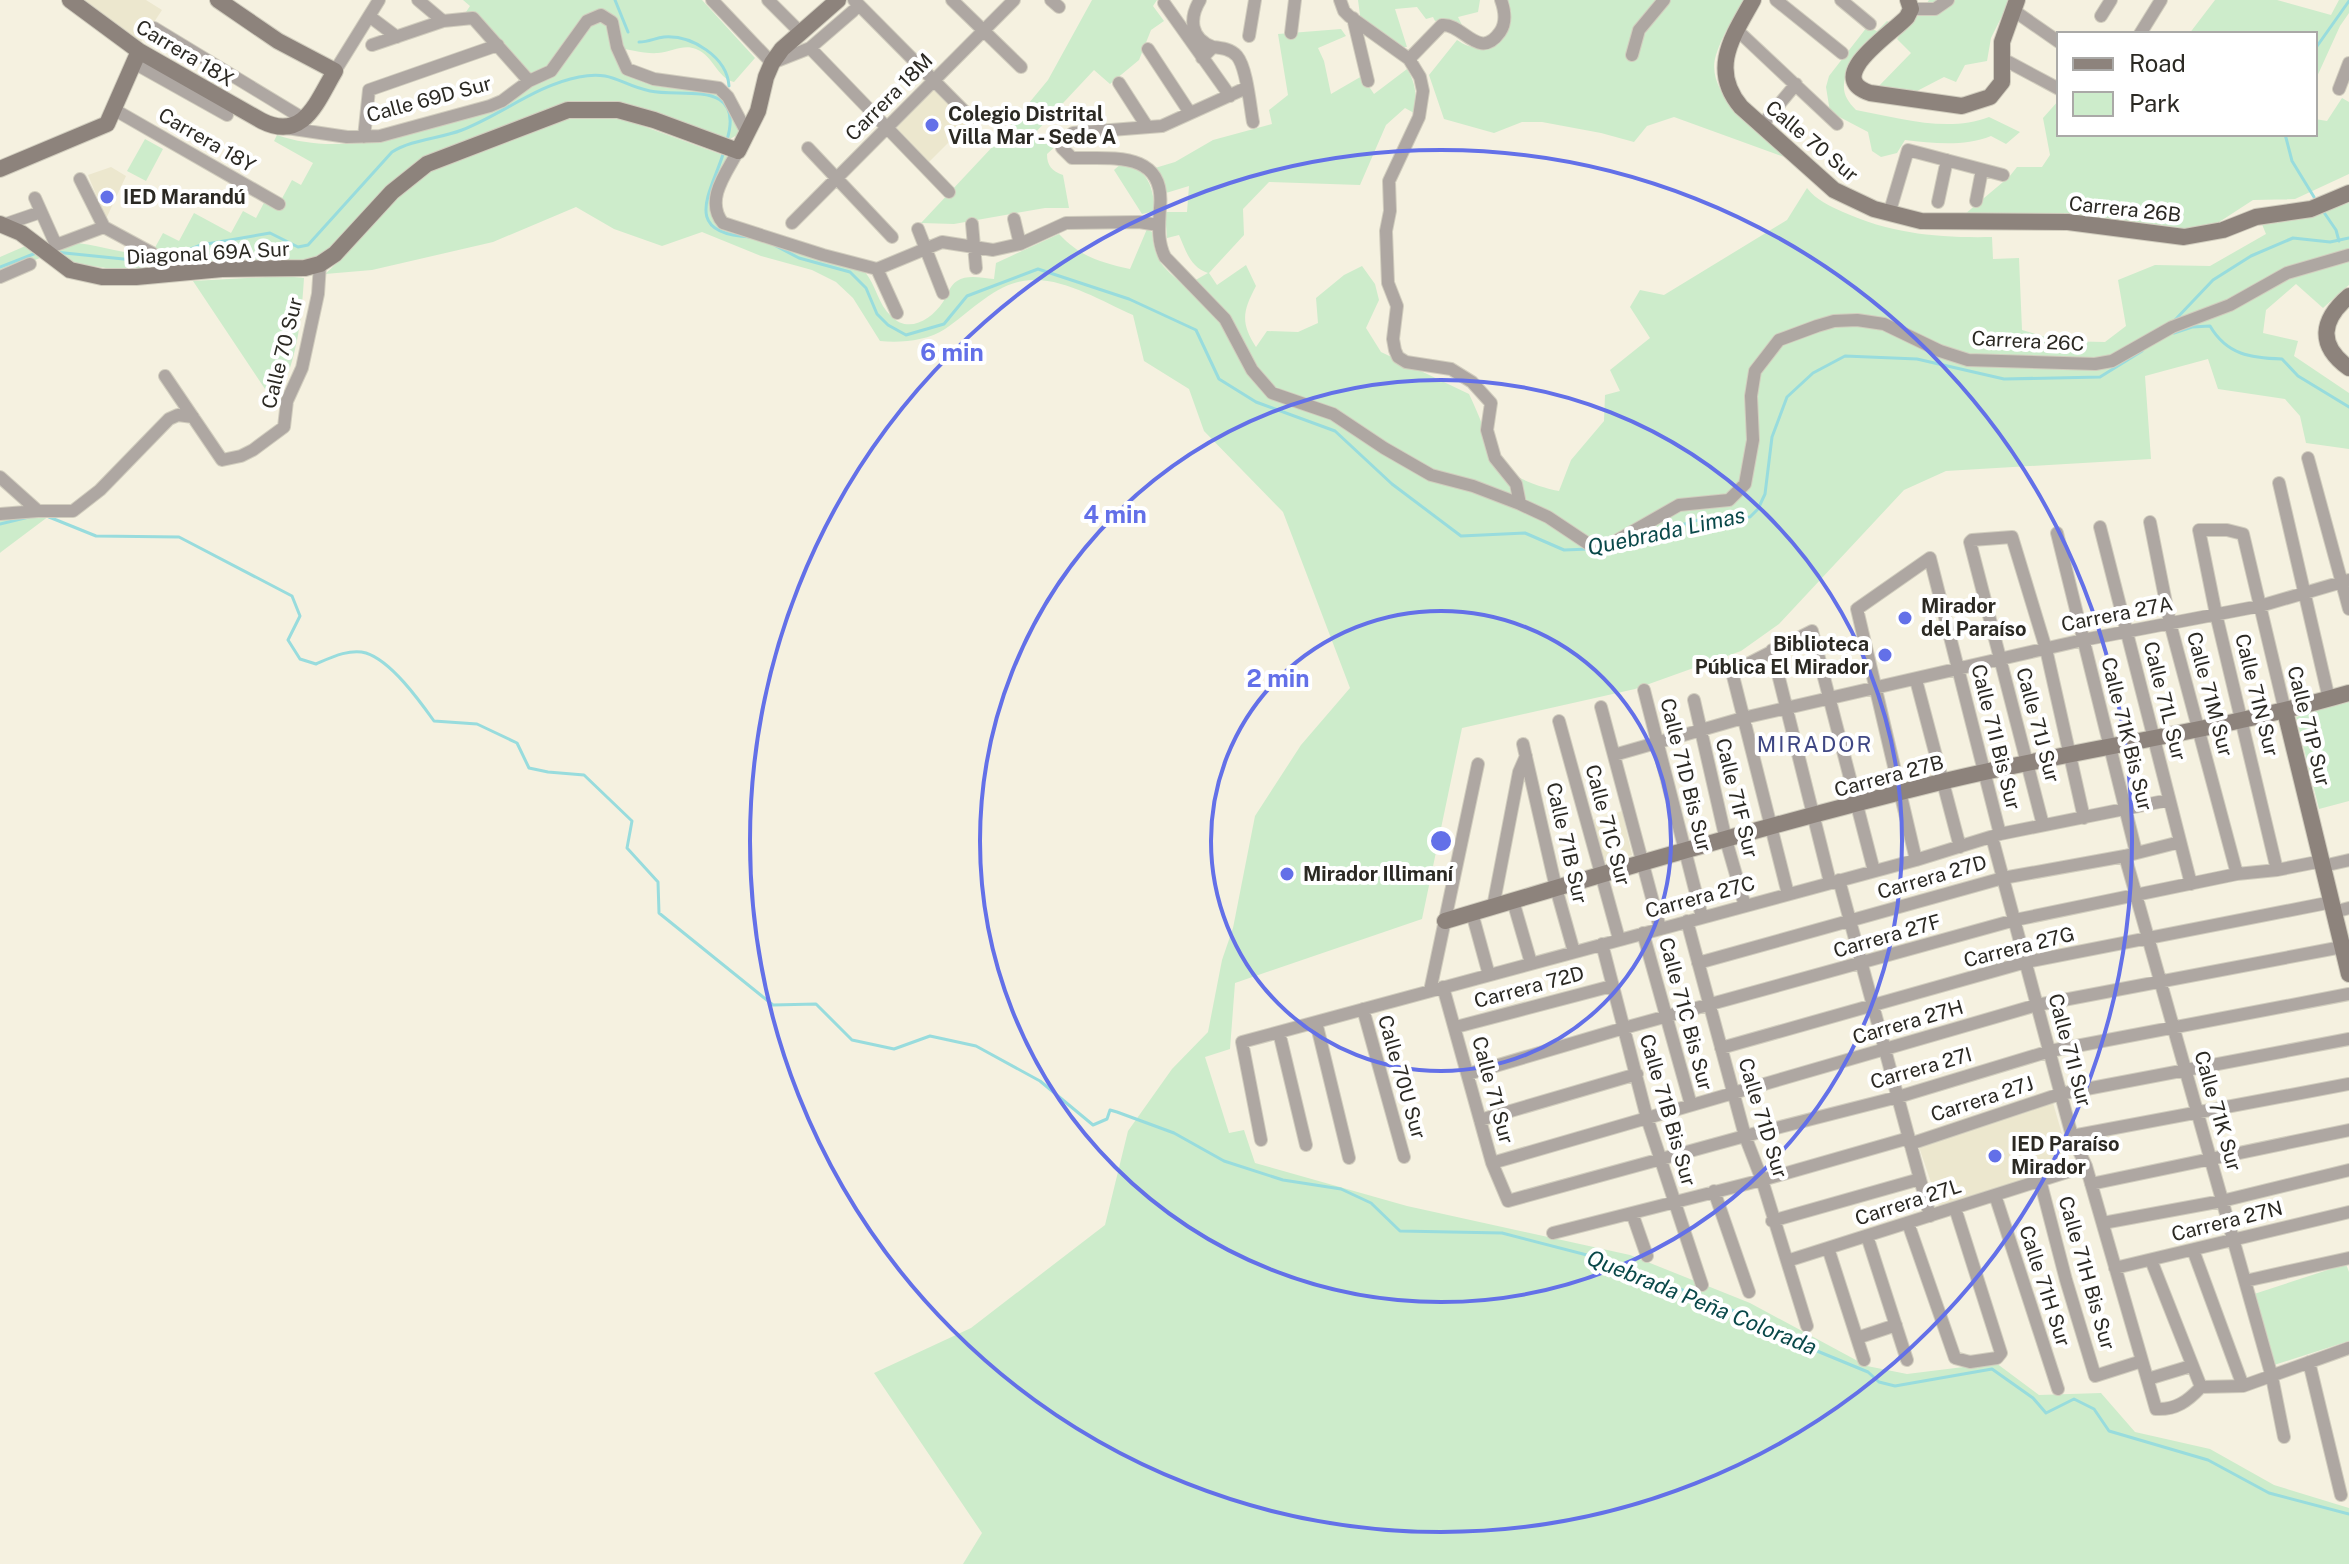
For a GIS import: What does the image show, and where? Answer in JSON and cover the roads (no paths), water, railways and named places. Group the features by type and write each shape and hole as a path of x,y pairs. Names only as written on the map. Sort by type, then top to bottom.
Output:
{"street":[{"name":"Carrera 18X","path":"70,0 136,57 227,115"},
{"path":"218,0 278,41 335,71"},
{"path":"287,128 304,119 379,0"},
{"path":"418,0 443,21"},
{"path":"712,0 772,63"},
{"path":"768,0 800,32"},
{"path":"952,0 1021,67"},
{"name":"Carrera 18M","path":"792,223 1014,0"},
{"path":"1200,0 1192,20 1194,30 1202,42 1227,49 1240,61 1253,122"},
{"path":"1249,36 1255,0"},
{"path":"1291,33 1295,0"},
{"path":"1340,0 1344,11 1409,59 1420,77 1424,98 1415,128 1389,181 1390,211 1386,231 1388,283 1397,306 1393,339 1395,350 1398,357 1406,362 1451,369 1472,382 1491,403 1487,430 1495,458 1516,484 1520,504"},
{"path":"1632,55 1639,30 1664,0"},
{"path":"1753,0 1737,30 1837,124"},
{"path":"1776,0 1842,53"},
{"path":"1841,0 1870,24"},
{"path":"1948,0 1935,9 1910,5 1905,20 1861,58 1854,73 1857,86 1870,93 1957,106 1972,105 1990,97 2002,82 2003,34 2015,5 2057,40"},
{"path":"2101,16 2111,0"},
{"path":"2141,32 2161,0"},
{"path":"834,1 782,49 772,63 758,111 747,133 728,148 715,198 720,219 729,226 877,269 942,242 993,250 1020,244 1066,223 1139,222 1158,225 1159,191 1150,172 1136,162 1115,156 1072,158 1062,148 1067,136 1076,132 1162,126 1246,88"},
{"path":"1409,59 1442,25 1455,26 1472,42 1492,39 1503,26 1502,2"},
{"path":"1164,3 1230,96"},
{"path":"772,63 810,48 853,6 971,118"},
{"name":"Calle 69D Sur","path":"287,128 380,136 490,106 551,71 591,18 601,15 612,22 617,47 627,69 654,79 719,88 728,97 747,133"},
{"path":"369,16 397,37"},
{"path":"372,45 443,21 473,18 529,81"},
{"path":"1353,18 1368,81"},
{"path":"154,28 304,119"},
{"name":"Calle 70 Sur","path":"1737,30 1729,45 1726,78 1734,99 1834,190 1889,214 1935,223 1985,220"},
{"path":"364,137 369,90 498,45"},
{"path":"1202,58 1213,47"},
{"path":"810,48 949,192"},
{"path":"1148,49 1190,113"},
{"name":"Carrera 18X","path":"136,57 272,126 287,128"},
{"path":"0,169 85,134 113,115 136,57"},
{"path":"2001,58 2057,88"},
{"path":"2339,89 2349,63"},
{"path":"1119,83 1146,125"},
{"path":"1762,125 1796,84"},
{"path":"320,264 343,247 398,186 427,164 568,110 595,108 629,113 728,148"},
{"name":"Carrera 18Y","path":"113,115 279,204"},
{"path":"808,148 892,237"},
{"path":"1889,214 1908,150 2003,175"},
{"path":"1938,202 1947,160"},
{"path":"1976,201 1982,170"},
{"path":"80,179 104,227 152,253"},
{"name":"Carrera 26B","path":"1985,220 2091,224 2184,237 2223,230 2256,217 2311,209 2349,193"},
{"path":"35,198 56,245 104,227"},
{"path":"1,225 41,212"},
{"path":"1014,219 1020,244"},
{"path":"972,224 976,268"},
{"name":"Diagonal 69A Sur","path":"1,225 17,230 60,264 78,273 128,277 204,270 305,268 320,264"},
{"name":"Carrera 26C","path":"1158,225 1165,257 1225,319 1259,381 1272,393 1333,414 1431,475 1473,486 1520,504 1597,546 1609,545 1679,505 1729,500 1745,484 1753,440 1751,396 1755,371 1779,340 1834,321 1857,320 1884,324 1940,351 1968,360 2095,364 2112,361 2178,324 2230,305 2287,273 2349,255"},
{"path":"918,229 943,293"},
{"path":"0,277 30,264"},
{"name":"Calle 70 Sur","path":"193,417 222,460 253,450 284,427 287,401 302,368 318,294 320,264"},
{"path":"877,269 897,313"},
{"path":"2349,296 2333,311 2326,331 2331,350 2349,368"},
{"path":"165,376 193,417"},
{"path":"0,514 73,511 100,490 169,419 178,415 193,417"},
{"path":"2308,458 2345,581 2349,609"},
{"path":"0,477 38,511"},
{"path":"2279,483 2329,699"},
{"name":"Calle 71M Sur","path":"2150,522 2170,623 2237,874"},
{"name":"Calle 71L Sur","path":"2100,527 2191,884"},
{"name":"Calle 71P Sur","path":"2199,530 2227,530 2243,534 2322,864 2338,907 2349,974"},
{"name":"Calle 71N Sur","path":"2199,530 2277,870"},
{"name":"Calle 71K Bis Sur","path":"2057,533 2126,809 2130,854"},
{"name":"Calle 71J Sur","path":"2043,825 1970,542 2012,537 2046,649"},
{"name":"Calle 71I Bis Sur","path":"1874,687 1857,609 1930,558 1985,773 1996,836"},
{"name":"Carrera 27A","path":"1614,755 1743,718 2083,640 2260,606 2345,581"},
{"path":"1788,894 1732,672 1812,631 1874,871"},
{"path":"2046,649 2084,818"},
{"path":"1772,650 1813,817 1851,921 1930,1216"},
{"path":"1916,680 1960,847"},
{"path":"1874,687 1916,860"},
{"name":"Calle 71D Bis Sur","path":"1644,690 1702,917"},
{"name":"Carrera 27B","path":"1445,921 1601,874 1943,782 2285,711 2349,693"},
{"name":"Calle 71F Sur","path":"1694,700 1726,840 1745,906"},
{"path":"1601,707 1660,928"},
{"name":"Calle 71C Sur","path":"1559,721 1619,939"},
{"name":"Calle 71B Sur","path":"1493,907 1525,750 1556,888 1574,952"},
{"path":"1436,989 1445,921 1478,764"},
{"name":"Carrera 27C","path":"1261,1140 1242,1042 1996,836 2169,800"},
{"name":"Calle 71I Sur","path":"1996,836 2003,878 2060,1094 2072,1136 2086,1166 2156,1409 2166,1410 2184,1404 2201,1387"},
{"name":"Carrera 27D","path":"1698,963 2003,878 2180,842"},
{"name":"Calle 71K Sur","path":"2130,854 2137,896 2272,1377 2284,1437"},
{"name":"Carrera 27F","path":"1468,1074 2015,920 2237,874 2349,860"},
{"path":"1513,901 1531,963"},
{"name":"Carrera 27G","path":"1721,1048 2026,962 2338,907"},
{"path":"1472,913 1489,975"},
{"name":"Calle 71D Sur","path":"1687,921 1745,1136 1762,1180 1772,1221 1807,1326"},
{"name":"Calle 71C Bis Sur","path":"1643,933 1691,1105"},
{"name":"Calle 71B Bis Sur","path":"1602,944 1647,1118 1702,1285"},
{"name":"Carrera 27H","path":"1492,1163 2037,1005 2345,951"},
{"name":"Carrera 72D","path":"1456,1027 1612,986"},
{"name":"Calle 71 Sur","path":"1436,989 1456,1027 1492,1163 1508,1201"},
{"name":"Carrera 27I","path":"1508,1201 1898,1097 2050,1051 2349,994"},
{"name":"Calle 70U Sur","path":"1363,1009 1404,1157"},
{"path":"1316,1022 1349,1158"},
{"path":"1279,1032 1306,1145"},
{"name":"Carrera 27J","path":"1553,1233 1910,1141 2060,1094 2349,1039"},
{"path":"1480,1120 1637,1074"},
{"path":"2072,1136 2349,1084"},
{"path":"2091,1184 2349,1130"},
{"name":"Carrera 27L","path":"1787,1261 2086,1166"},
{"path":"2103,1223 2222,1201 2349,1170"},
{"path":"1772,1221 1920,1179"},
{"name":"Calle 71H Bis Sur","path":"2040,1180 2095,1376 2142,1361"},
{"path":"1714,1191 1749,1292"},
{"name":"Calle 71H Sur","path":"1995,1195 2058,1389"},
{"path":"1908,1223 1955,1358 1960,1361 1997,1358 2001,1353 1955,1208"},
{"name":"Carrera 27N","path":"2115,1268 2349,1212"},
{"path":"1632,1213 1647,1256"},
{"path":"1867,1236 1907,1360"},
{"path":"1828,1248 1864,1360"},
{"path":"2193,1250 2243,1386"},
{"path":"2245,1281 2349,1258"},
{"path":"2151,1260 2201,1387 2243,1386 2349,1348"},
{"path":"1857,1338 1896,1325"},
{"path":"2309,1362 2341,1495"},
{"path":"2148,1379 2191,1366"}],"waterway":[{"path":"615,0 628,32"},
{"path":"2317,46 2349,1"},
{"path":"639,42 675,37 696,44 715,57 727,75 729,86"},
{"name":"Quebrada Limas","path":"55,252 143,261 173,256 201,245 270,233 298,247 308,245 392,152 477,124 534,93 579,77 600,75 650,91 694,93 720,100 727,108 730,121 727,140"},
{"path":"2286,136 2292,161 2314,197"},
{"name":"Quebrada Limas","path":"724,151 708,195 707,219 714,228 728,234 751,237"},
{"path":"2323,211 2336,230 2339,241"},
{"name":"Quebrada Limas","path":"2174,321 2213,280 2251,256 2293,238 2330,242 2349,238"},
{"name":"Quebrada Limas","path":"776,246 799,258 850,272 866,288 877,314 888,325 906,335 944,324 967,296 1038,269 1129,299 1196,330 1219,379 1256,402 1335,431 1392,484 1461,536 1525,533 1564,550 1589,549"},
{"name":"Quebrada Limas","path":"0,267 36,253"},
{"path":"2174,333 2192,327 2210,326 2232,349 2250,356 2282,359 2298,376 2349,407"},
{"name":"Quebrada Limas","path":"1627,541 1705,518 1750,517 1765,494 1772,437 1787,397 1813,373 1845,356 1917,359 2004,379 2100,377 2142,351"},
{"name":"Quebrada Peña Colorada","path":"0,524 29,517"},
{"name":"Quebrada Peña Colorada","path":"49,517 96,536 179,537 292,596 300,616 288,640 300,659 316,664 347,653 366,653 395,672 434,721 477,724 517,743 529,768 584,775 632,821 627,848 658,882 659,913 773,1005 816,1004 852,1040 894,1049 930,1036 976,1046 1040,1081 1093,1125 1107,1119 1110,1110 1174,1133 1224,1161 1283,1180 1341,1189 1371,1203 1400,1231 1502,1233 1614,1262 1773,1327 1817,1351 1868,1372 1879,1382 1895,1386 1992,1369 2033,1398 2046,1413 2074,1399 2094,1409 2109,1431 2208,1460 2269,1493 2349,1514"}],"place":[{"name":"Colegio Distrital Villa Mar - Sede A","path":"932,125"},
{"name":"IED Marandú","path":"107,197"},
{"name":"Mirador del Paraíso","path":"1905,618"},
{"name":"Biblioteca Pública El Mirador","path":"1885,655"},
{"name":"Mirador Illimaní","path":"1287,874"},
{"name":"IED Paraíso Mirador","path":"1995,1156"}],"district":[{"name":"MIRADOR","path":"1815,744"}]}
